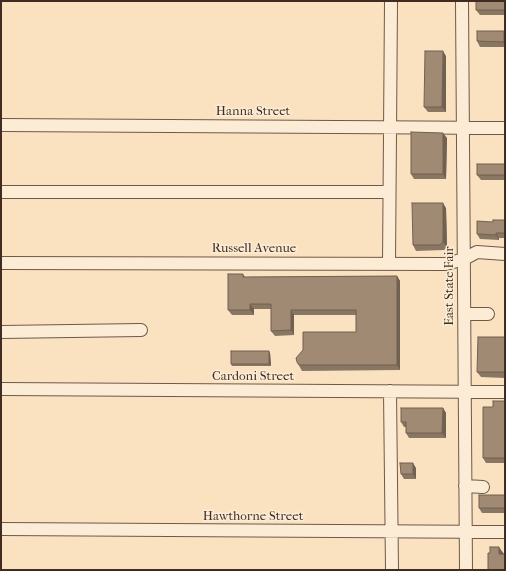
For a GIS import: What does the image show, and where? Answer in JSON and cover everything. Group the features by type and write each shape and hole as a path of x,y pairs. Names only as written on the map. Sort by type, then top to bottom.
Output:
{"street":[{"path":"389,264 391,1"},
{"name":"East State Fair","path":"462,1 466,570"},
{"name":"Hanna Street","path":"1,125 505,128"},
{"path":"1,192 389,192"},
{"name":"Russell Avenue","path":"1,263 446,264 464,259 477,252 505,254"},
{"path":"464,314 488,314"},
{"path":"1,332 141,330"},
{"name":"Cardoni Street","path":"1,389 505,392"},
{"path":"390,391 392,570"},
{"path":"465,486 483,487"},
{"name":"Hawthorne Street","path":"1,529 505,532"}],"building":[{"path":"476,1 505,1 505,10 476,10"},
{"path":"477,31 504,31 504,42 477,41"},
{"path":"425,51 443,51 442,107 424,107"},
{"path":"411,132 443,133 443,174 411,174"},
{"path":"477,164 505,164 505,175 477,175"},
{"path":"412,203 443,203 443,242 440,245 413,245"},
{"path":"493,220 505,220 505,233 496,233 496,235 477,234 477,221 493,222"},
{"path":"228,274 243,274 243,277 397,276 397,365 299,365 296,358 303,350 303,332 356,332 356,310 291,310 291,330 271,331 271,304 250,304 250,310 228,310"},
{"path":"478,337 505,337 505,372 477,372"},
{"path":"231,351 269,351 269,364 231,364"},
{"path":"493,401 505,401 505,458 483,458 483,407 493,407"},
{"path":"401,408 443,408 442,433 406,433 406,422 401,422"},
{"path":"400,463 413,463 413,474 401,474"},
{"path":"479,495 505,495 505,508 479,508"},
{"path":"490,547 499,547 499,554 505,554 505,570 488,570 488,553 490,553"}]}
